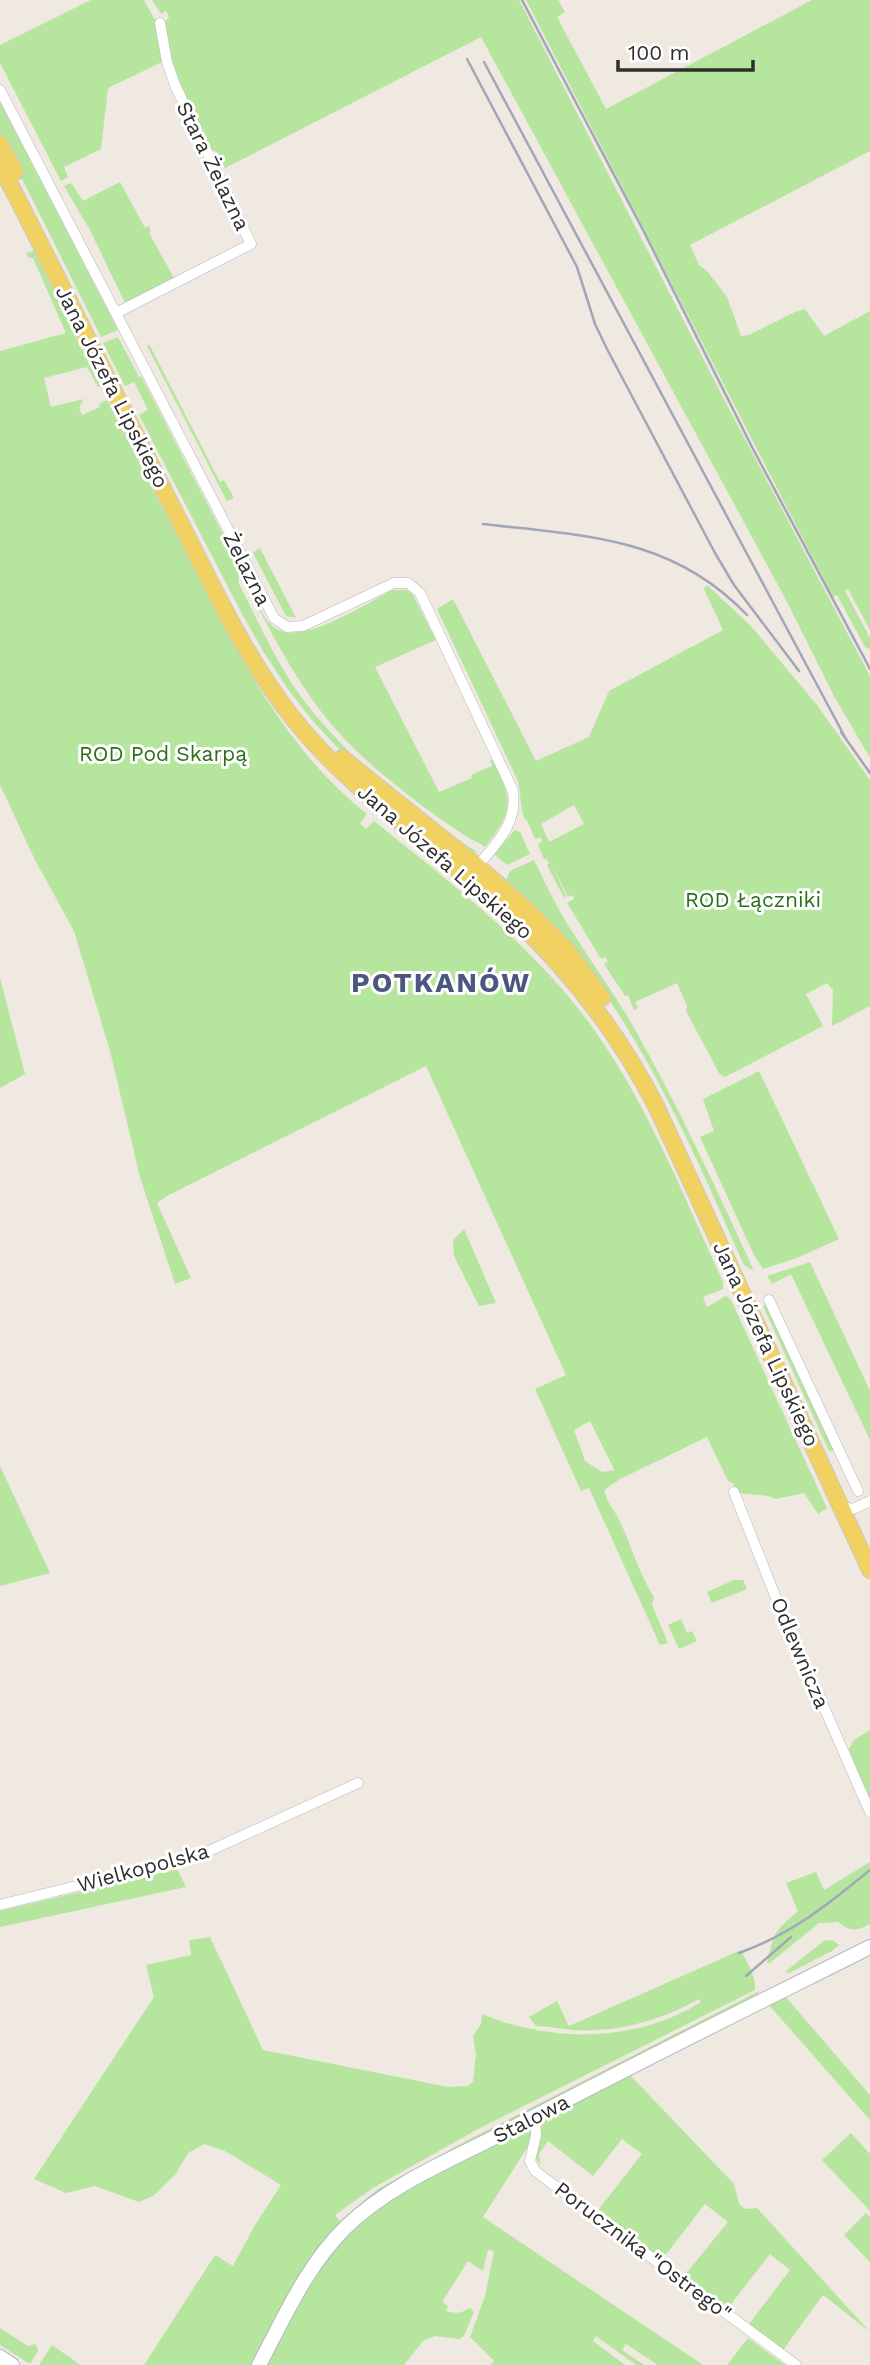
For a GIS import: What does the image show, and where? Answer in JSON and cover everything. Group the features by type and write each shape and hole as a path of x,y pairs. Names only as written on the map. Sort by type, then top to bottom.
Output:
{"main road":[{"name":"Jana Józefa Lipskiego","path":"0,144 248,634 277,681 306,720 339,756 473,872"},
{"name":"Jana Józefa Lipskiego","path":"0,165 131,427 230,619 267,684 312,741 358,789 524,907 566,949 641,1057 677,1126 870,1570"},
{"name":"Jana Józefa Lipskiego","path":"847,1512 870,1547"}],"street":[{"name":"Stara Żelazna","path":"116,313 251,244 175,85 167,62 160,23"},
{"name":"Żelazna","path":"0,90 276,621 291,628 303,626 394,583 408,583 420,593 513,791 514,806 508,826 473,872"},
{"path":"769,1300 858,1491"},
{"name":"Odlewnicza","path":"734,1492 776,1598 870,1812"},
{"path":"847,1512 870,1501"},
{"name":"Wielkopolska","path":"0,1905 198,1856 358,1783"},
{"name":"Stalowa","path":"259,2365 325,2248 348,2224 384,2196 535,2116 870,1947"},
{"name":"Porucznika \"Ostrego\"","path":"535,2116 536,2135 530,2161 535,2171 796,2365"},
{"path":"0,2357 12,2365"}],"green space":[{"path":"91,0 144,0 156,22 164,61 108,88 101,149 64,167 68,177 61,181 0,63 0,45"},
{"path":"152,0 519,0 870,676 870,758 834,696 785,598 481,37 225,168 218,153 211,149 193,115 169,58 163,25 169,17 166,11 161,14"},
{"path":"526,0 558,0 565,12 557,17 606,109 812,0 870,0 870,151 690,245 699,265 727,297 741,336 749,335 805,309 824,336 870,311 870,630 848,589 845,591 870,638 870,649 865,647 837,595 833,597"},
{"path":"0,102 118,330 101,337 0,135"},
{"path":"120,182 145,228 149,226 149,233 174,278 125,303 90,230 64,186 71,183 83,201"},
{"name":"ROD Pod Skarpą","path":"34,251 100,386 98,387 87,367 44,378 51,407 84,399 79,408 82,415 100,407 99,404 107,400 233,642 290,734 313,762 367,814 360,823 366,829 374,821 450,883 524,948 568,996 615,1062 673,1170 723,1282 723,1289 703,1297 707,1307 726,1296 731,1300 827,1508 818,1514 804,1493 776,1499 736,1492 707,1437 620,1479 604,1490 654,1597 652,1605 668,1643 660,1645 589,1488 581,1491 535,1389 566,1375 426,1066 157,1203 191,1278 175,1284 140,1177 110,1051 74,931 35,860 0,785 0,351 66,333 33,258 29,258 26,253","holes":["590,1421 614,1470 602,1472 585,1461 574,1430"]},
{"path":"118,337 243,573 238,578 239,584 272,650 295,688 333,734 378,778 428,818 477,852 471,853 347,758 290,692 240,610 139,415 148,410 134,382 125,386 103,343"},
{"path":"149,344 220,482 224,480 234,498 227,501 147,346"},
{"path":"260,548 296,618 286,616 253,553"},
{"path":"248,581 266,619 275,628 286,632 300,632 334,621 392,590 407,590 413,595 436,640 375,667 439,792 492,766 490,761 494,759 508,805 502,824 485,847 411,797 366,760 339,733 311,698 288,661 246,584"},
{"name":"ROD Łączniki","path":"707,585 751,626 817,705 870,780 870,1006 832,1026 833,990 827,983 806,994 823,1026 725,1077 719,1073 686,1011 687,1006 677,983 635,1002 638,1008 634,1010 628,995 625,996 604,964 608,961 605,957 601,959 567,903 574,899 572,895 568,897 551,863 566,896 564,898 547,865 549,863 544,859 538,845 542,841 541,837 535,839 525,820 517,779 437,609 453,599 536,761 589,737 609,691 723,630 704,589","holes":["574,805 584,824 549,842 541,824"]},
{"path":"515,830 520,832 530,854 507,865 494,854"},
{"path":"534,860 565,920 623,1009 663,1081 754,1271 744,1265 672,1109 616,1010 583,963 547,920 506,880 510,871"},
{"path":"0,978 25,1074 0,1088"},
{"path":"759,1071 839,1239 797,1258 763,1269 700,1137 714,1131 703,1099"},
{"path":"464,1229 496,1303 479,1306 454,1256 453,1240"},
{"path":"810,1262 870,1391 870,1440 791,1274 772,1284 767,1276"},
{"path":"768,1304 834,1451 829,1451 763,1306"},
{"path":"0,1466 50,1573 0,1586"},
{"path":"734,1580 743,1580 747,1589 712,1603 707,1592"},
{"path":"681,1619 687,1633 692,1631 697,1641 679,1649 668,1625"},
{"path":"870,1730 870,1803 849,1749 854,1740"},
{"path":"870,1862 870,1924 854,1929 846,1928 838,1922 819,1923 767,1963 776,1933 798,1911 786,1883 816,1872 824,1890"},
{"path":"177,1869 186,1887 0,1927 0,1911"},
{"path":"210,1937 263,2050 448,2087 468,2086 473,2081 476,2055 473,2036 481,2024 482,2014 536,2030 564,2034 621,2031 649,2025 701,2002 699,1999 639,2024 606,2029 573,2030 536,2026 529,2017 557,2001 569,2026 741,1950 751,1969 755,1990 478,2129 373,2188 335,2215 340,2221 378,2189 759,1991 758,1996 363,2205 252,2365 144,2365 215,2255 233,2266 281,2185 225,2151 204,2144 188,2153 175,2175 153,2196 139,2202 95,2186 66,2193 34,2179 154,1997 146,1965 191,1955 189,1940"},
{"path":"825,1940 839,1945 789,1973 785,1972"},
{"path":"785,1996 870,2095 870,2120 768,2004"},
{"path":"630,2075 734,2184 739,2204 745,2209 757,2208 870,2332 823,2295 783,2350 749,2324 790,2270 770,2254 728,2308 684,2276 728,2222 705,2204 661,2261 599,2209 642,2154 622,2139 593,2176 548,2141 539,2154 541,2165 534,2157 538,2121"},
{"path":"528,2127 532,2131 529,2145 483,2217 703,2365 658,2365 626,2344 622,2350 644,2365 636,2365 596,2336 593,2341 625,2365 491,2365 494,2361 470,2337 485,2296 494,2251 488,2250 483,2271 468,2261 442,2302 448,2306 446,2311 459,2312 470,2308 474,2312 464,2336 459,2339 435,2336 423,2341 404,2365 265,2365 314,2275 335,2249 359,2226 411,2188"},
{"path":"851,2133 870,2154 870,2211 822,2160"},
{"path":"866,2213 870,2218 870,2262 844,2235"},
{"path":"0,2328 28,2346 36,2344 38,2351 30,2364 0,2345"},
{"path":"748,2338 785,2365 727,2365"},
{"path":"52,2345 79,2364 79,2365 39,2365"}],"railway":[{"path":"522,0 643,230 752,447 870,669"},
{"path":"467,59 577,267 595,324 607,349 715,553 734,585 799,671"},
{"path":"484,62 846,739"},
{"path":"483,524 591,537 625,544 657,555 688,569 718,589 747,615"},
{"path":"841,732 870,773"},
{"path":"739,1953 792,1928 870,1870"},
{"path":"746,1976 791,1937"}],"district":[{"name":"POTKANÓW","path":"441,982"}]}
